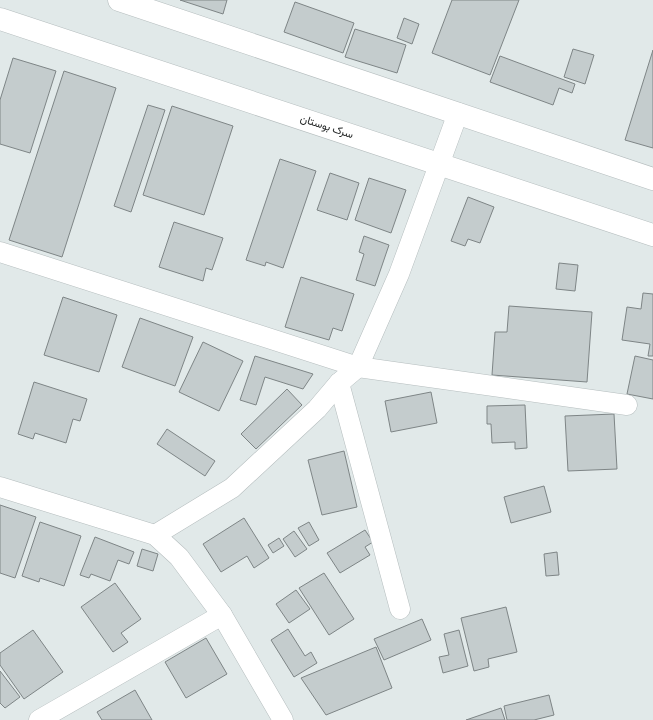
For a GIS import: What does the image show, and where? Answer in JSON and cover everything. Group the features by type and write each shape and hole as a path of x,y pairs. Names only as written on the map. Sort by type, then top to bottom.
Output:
{"street":[{"path":"119,0 653,179"},
{"name":"سرک بوستان","path":"0,18 653,235"},
{"path":"155,535 232,488 317,409 339,383 358,366 398,274 458,113"},
{"path":"0,252 358,366 626,405"},
{"path":"339,383 400,609"},
{"path":"0,487 155,535 179,557 222,615 283,720"},
{"path":"39,720 222,615"}],"building":[{"path":"180,0 227,0 223,14"},
{"path":"452,0 519,0 490,75 432,53"},
{"path":"295,2 354,23 343,53 284,32"},
{"path":"404,18 419,24 412,44 397,38"},
{"path":"355,29 406,45 397,73 345,57"},
{"path":"573,49 594,55 585,84 564,77"},
{"path":"653,50 653,148 625,140"},
{"path":"500,56 575,84 572,93 559,88 553,105 490,82"},
{"path":"13,58 56,71 30,153 0,144 0,100"},
{"path":"64,71 116,88 62,257 9,240"},
{"path":"148,105 165,110 131,212 114,206"},
{"path":"172,106 233,126 204,215 143,195"},
{"path":"280,159 316,171 283,268 266,262 265,266 246,260"},
{"path":"330,173 359,183 347,220 317,210"},
{"path":"369,178 406,190 391,233 355,220"},
{"path":"468,197 494,207 480,243 468,239 465,246 451,241"},
{"path":"174,222 223,238 212,270 206,268 203,281 159,267"},
{"path":"364,236 389,245 375,286 356,280 364,254 359,252"},
{"path":"559,263 578,265 575,291 556,289"},
{"path":"301,277 354,294 342,331 333,328 329,340 285,327"},
{"path":"643,293 653,294 653,356 648,356 650,344 622,340 627,307 641,309"},
{"path":"63,297 117,315 99,372 44,355"},
{"path":"509,306 592,312 587,382 492,375 495,332 507,332"},
{"path":"140,318 193,337 175,386 122,367"},
{"path":"203,342 243,361 219,411 179,392"},
{"path":"255,356 313,374 303,389 265,377 256,405 240,400"},
{"path":"635,356 653,360 653,399 627,394"},
{"path":"34,382 87,399 80,421 73,419 66,443 35,433 33,439 18,434"},
{"path":"287,389 302,405 256,449 241,434"},
{"path":"431,392 437,423 391,432 385,401"},
{"path":"525,405 527,448 515,449 515,442 492,443 491,424 487,424 487,406"},
{"path":"614,414 617,469 568,471 565,416"},
{"path":"167,429 215,461 205,476 157,444"},
{"path":"344,451 357,507 322,515 308,460"},
{"path":"544,486 551,512 511,523 504,497"},
{"path":"0,505 36,517 15,578 0,573"},
{"path":"244,518 269,558 254,568 247,556 221,572 203,544"},
{"path":"40,522 81,536 64,586 40,578 39,582 22,576"},
{"path":"309,522 319,540 309,546 298,528"},
{"path":"365,530 373,542 365,547 370,555 340,573 327,553"},
{"path":"294,531 307,549 295,557 283,539"},
{"path":"95,537 134,552 129,564 118,560 110,581 91,574 89,578 80,575"},
{"path":"279,538 284,546 273,553 268,545"},
{"path":"142,549 158,554 153,571 137,566"},
{"path":"557,552 559,575 546,576 544,554"},
{"path":"324,573 354,619 329,635 299,588"},
{"path":"115,583 141,619 121,633 128,642 113,652 81,607"},
{"path":"296,590 310,609 289,623 276,604"},
{"path":"506,607 517,652 488,659 489,667 474,671 461,618"},
{"path":"422,619 431,640 384,660 374,639"},
{"path":"288,629 305,656 311,652 317,663 294,677 271,640"},
{"path":"33,630 63,672 24,699 0,665 0,653"},
{"path":"459,630 468,666 443,673 439,657 449,655 444,634"},
{"path":"206,638 227,674 186,698 165,662"},
{"path":"376,647 392,688 326,715 301,678"},
{"path":"0,671 20,697 5,708 0,703"},
{"path":"135,690 152,720 102,720 97,712"},
{"path":"549,695 554,715 534,720 507,720 504,706"},
{"path":"501,708 505,720 466,720"}]}
